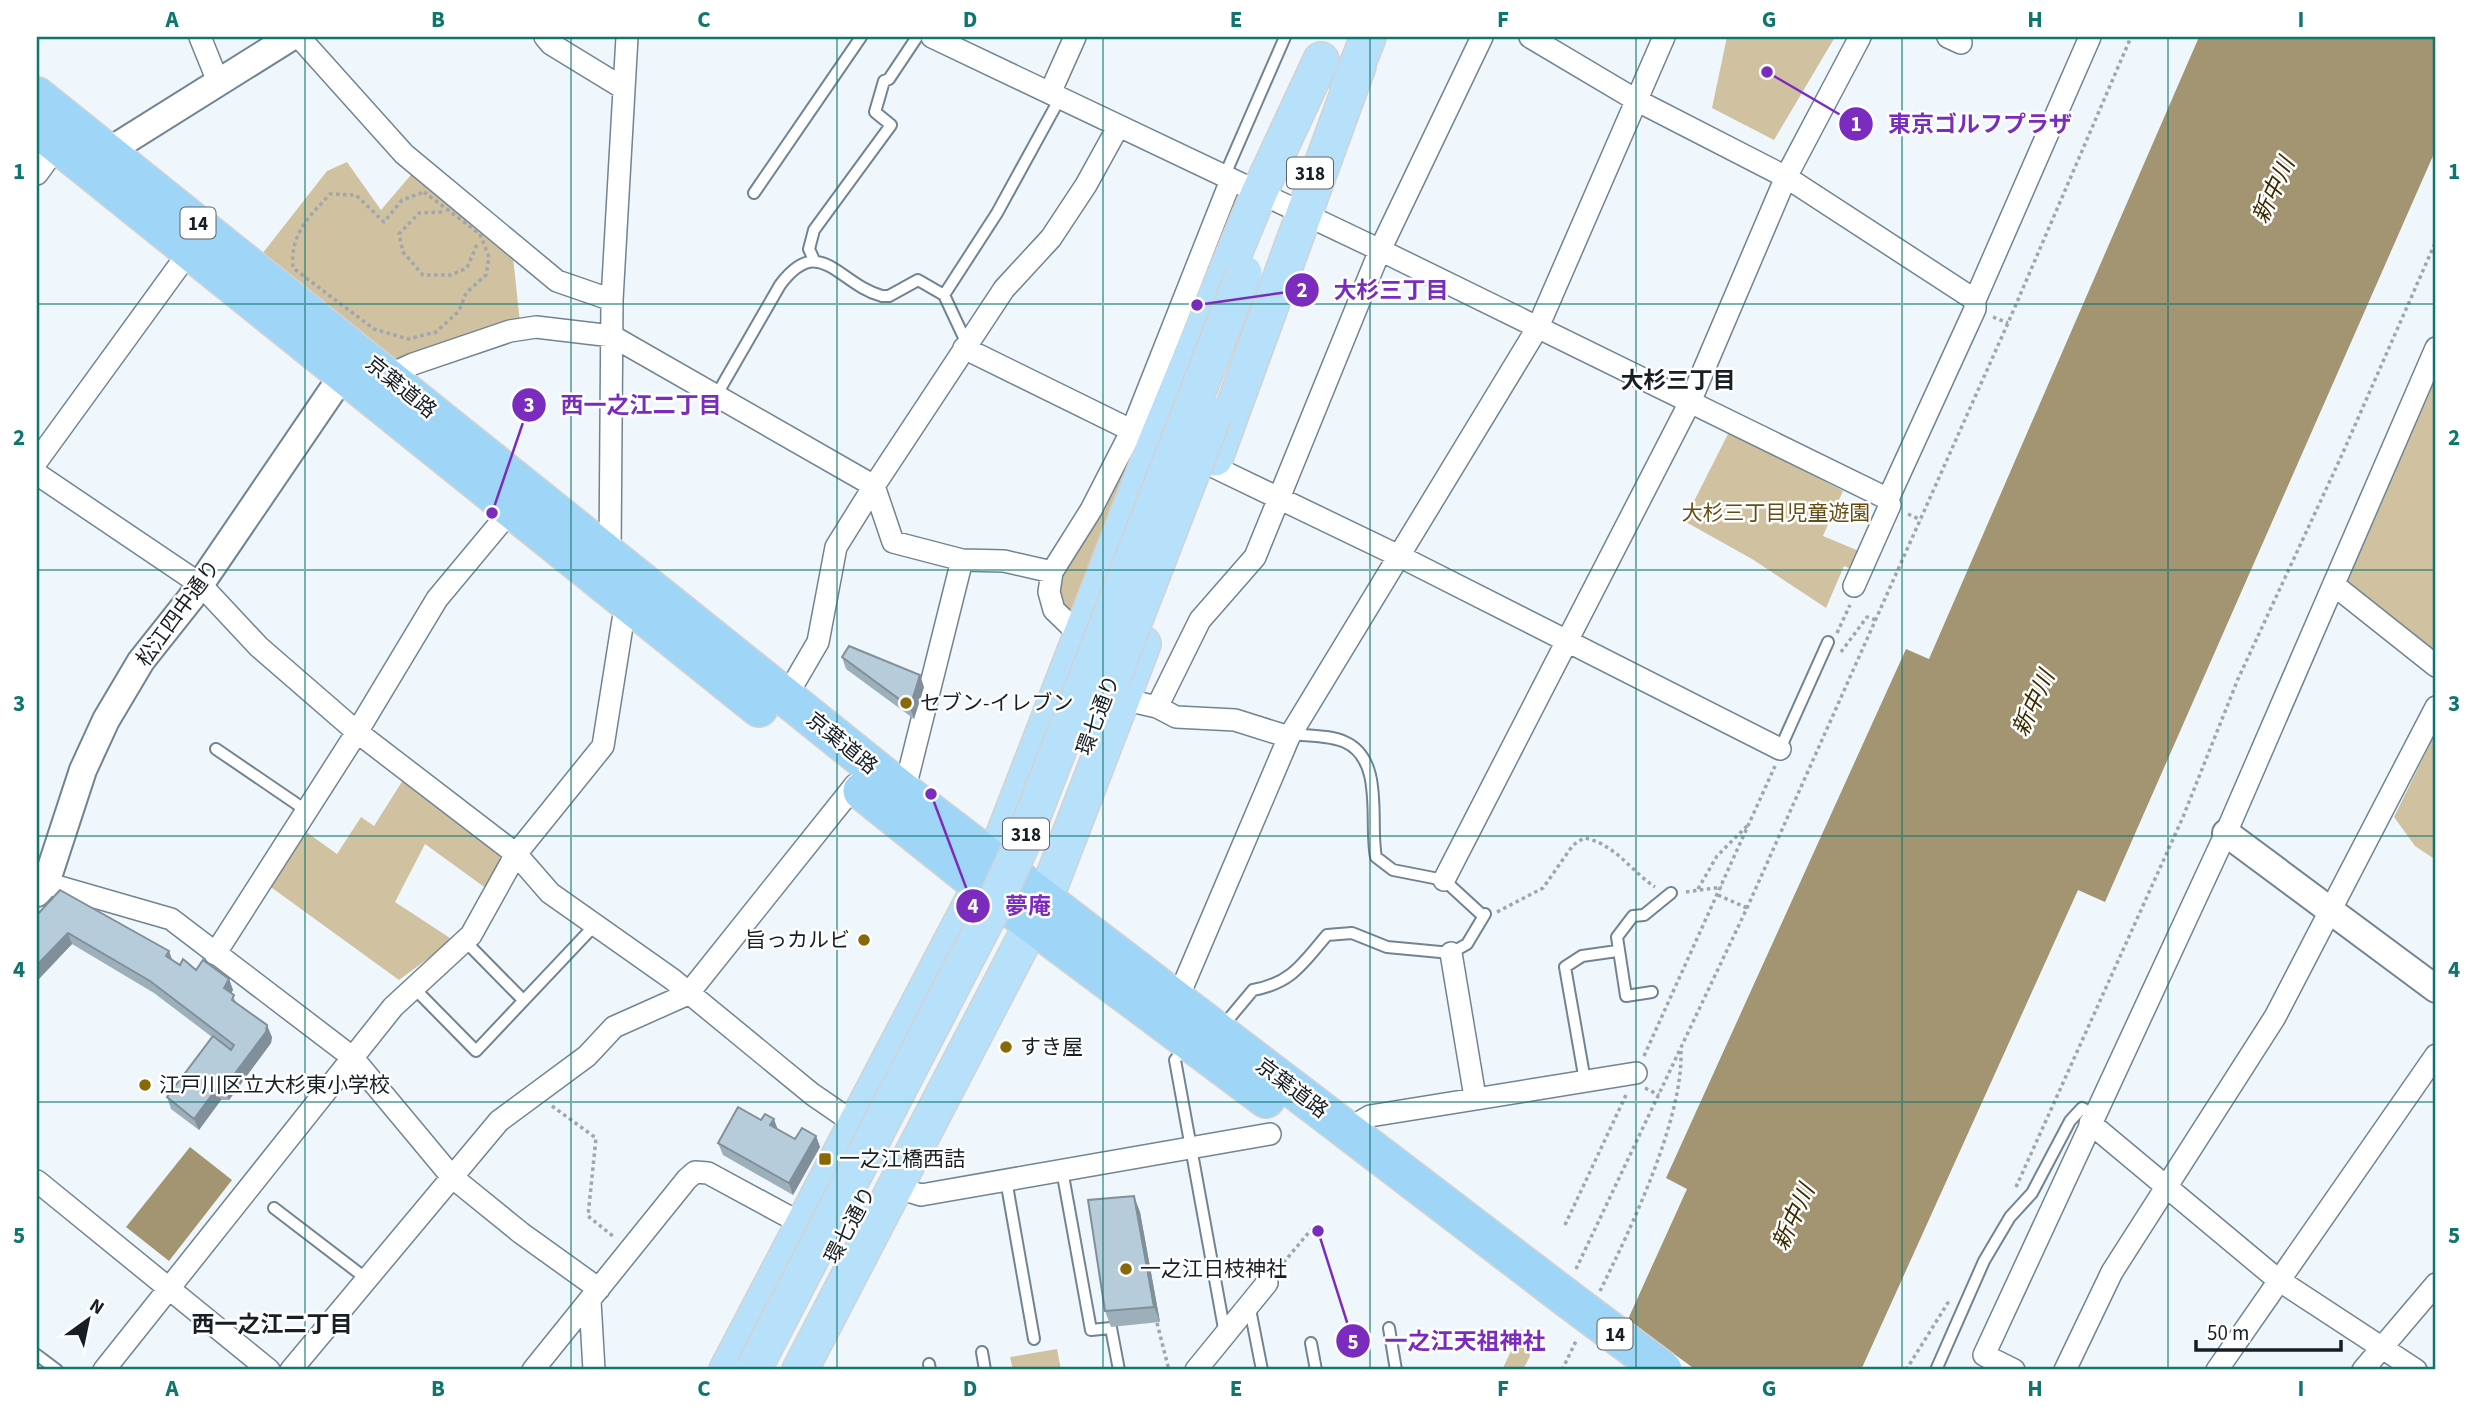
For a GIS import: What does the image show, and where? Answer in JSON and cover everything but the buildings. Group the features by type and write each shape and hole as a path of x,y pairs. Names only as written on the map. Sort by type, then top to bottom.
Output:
{"highway":[{"name":"京葉道路","path":"37,96 108,151 350,363 610,554 904,792 987,873"},
{"name":"京葉道路","path":"47,137 189,252 350,363"},
{"name":"京葉道路","path":"380,387 511,510 855,785 987,873 1204,1037 1572,1308 1663,1370"},
{"name":"京葉道路","path":"1038,911 1177,1000 1204,1037 1352,1134 1572,1308 1627,1370"}],"main road":[{"path":"727,1370 987,873 1081,636 1144,436 1264,196 1326,48"},
{"name":"318","path":"800,1370 1038,911 1212,466 1264,196 1363,52"},
{"name":"環七通り","path":"775,1370 1037,867 1255,277 1264,196"},
{"name":"環七通り","path":"752,1370 994,905 1023,841 1255,277"}],"street":[{"path":"200,37 219,84"},
{"path":"108,151 291,37"},
{"path":"299,37 404,154 557,281 612,300"},
{"path":"545,37 551,44 623,88"},
{"path":"610,554 612,300 626,37"},
{"path":"932,37 1380,250 1888,499"},
{"path":"1055,95 1075,37"},
{"path":"1157,707 1200,620 1255,556 1380,250 1482,37"},
{"path":"1530,37 1636,100 1786,177 1975,300"},
{"path":"1177,1000 1290,736 1401,557 1538,327 1664,37"},
{"path":"1444,880 1690,402 1786,177 1860,37"},
{"path":"1854,586 1890,505 1888,499 1975,309 1975,300 2090,37"},
{"path":"786,697 818,642 836,547 1004,289 1051,238 1087,185 1118,127"},
{"path":"37,174 47,137"},
{"path":"37,461 189,252"},
{"path":"380,387 510,331 546,327 611,336 874,486 893,542 962,560 1004,561 1052,572"},
{"path":"965,346 1144,436 1091,510 1052,572 1049,593 1054,610 1081,636"},
{"path":"2014,1370 1984,1355 2226,833 2436,348"},
{"name":"松江四中通り","path":"43,872 106,720 141,661 200,584 350,363"},
{"path":"1212,466 1401,557 1780,749"},
{"path":"37,474 200,584 259,647 357,732 516,854 550,893 672,979 812,1094 857,1125"},
{"path":"215,954 357,732 437,599 511,510"},
{"path":"904,792 962,560"},
{"path":"2334,585 2436,666"},
{"path":"104,1370 352,1057 414,988 465,941 516,854 604,746 623,620 634,608"},
{"path":"1122,699 1157,707 1176,717 1235,720 1290,736"},
{"path":"2065,1370 2112,1272 2275,1017 2436,707"},
{"path":"291,1370 499,1121 587,1056 614,1027 688,994 855,785"},
{"path":"2226,833 2436,989"},
{"path":"43,872 171,919 352,1057 452,1177 594,1295 594,1370"},
{"path":"1451,953 1475,1097"},
{"path":"2217,1370 2277,1279 2436,1055"},
{"path":"1352,1134 1360,1122 1370,1116 1636,1073"},
{"path":"2092,1119 2166,1188 2277,1279 2416,1370"},
{"path":"895,1187 921,1195 1270,1134"},
{"path":"533,1370 695,1172 708,1173 804,1225"},
{"path":"40,1191 168,1288 269,1370"},
{"path":"1204,1366 1225,1334 1267,1283"},
{"path":"2363,1370 2436,1284"}],"lane":[{"path":"754,194 861,37"},
{"path":"814,260 809,249 814,230 891,125 875,112 884,81 889,79 917,37"},
{"path":"1264,196 1285,37"},
{"path":"944,295 997,213 1055,95"},
{"path":"716,396 780,285 792,269 803,262 814,260 827,264 873,293 889,296 918,280 944,295 965,346"},
{"path":"1780,749 1828,642"},
{"path":"1225,1334 1175,1060 1204,1037 1253,990 1277,986 1286,980 1327,935 1352,933 1387,947 1451,953 1467,944 1483,914 1444,880 1393,870 1376,858 1373,790 1367,770 1354,748 1338,740 1290,736"},
{"path":"216,749 307,811"},
{"path":"1652,992 1626,996 1617,951 1617,937 1633,916 1644,915 1671,893"},
{"path":"414,988 476,1051 595,925"},
{"path":"465,941 523,1000"},
{"path":"1585,1081 1565,967 1582,956 1617,951"},
{"path":"1936,1370 1984,1261 2010,1217 2032,1193 2070,1121 2082,1108 2092,1119"},
{"path":"1062,1170 1091,1330 1111,1328 1119,1370"},
{"path":"1006,1180 1034,1339"},
{"path":"274,1208 368,1280"},
{"path":"1250,1304 1262,1370"},
{"path":"1389,1328 1396,1370"},
{"path":"1311,1343 1316,1370"},
{"path":"982,1352 985,1370"},
{"path":"37,1354 57,1370"}],"path":[{"path":"1562,1370 1579,1266 1747,908 2132,37"},
{"path":"424,192 481,234 489,257 486,275 466,293 459,311 436,332 408,339 374,329 293,268 292,247 308,217 330,194 356,195 384,222 401,200 424,192"},
{"path":"450,211 419,214 399,234 403,252 423,275 451,275 467,268 481,234"},
{"path":"2015,1190 2183,817 2238,679 2341,457 2436,241"},
{"path":"1835,661 1867,617 1876,620"},
{"path":"1565,1226 1753,820 1780,749"},
{"path":"1698,889 1717,856 1753,820"},
{"path":"1483,914 1506,910 1543,888 1573,845 1584,838 1599,840 1643,879 1671,893 1722,887"},
{"path":"1718,895 1747,908"},
{"path":"1572,1308 1660,1152 1681,1071 1681,1049"},
{"path":"536,1095 596,1138 588,1216 629,1250"},
{"path":"1267,1283 1315,1225"},
{"path":"1906,1370 1955,1291"},
{"path":"1157,1323 1169,1370"}],"green space":[{"path":"1727,37 1835,37 1774,140 1712,108"},
{"path":"347,162 381,210 416,169 512,247 520,323 396,366 255,263 327,171"},
{"path":"2436,372 2436,659 2352,591 2345,575"},
{"name":"大杉三丁目児童遊園","path":"1729,432 1843,491 1823,536 1859,551 1851,569 1844,566 1826,608 1752,559 1684,521"},
{"path":"1133,435 1148,443 1076,627 1062,611 1058,573"},
{"path":"2436,732 2436,860 2415,846 2394,817"},
{"path":"403,780 503,859 487,889 425,844 395,902 453,940 399,980 268,885 305,831 337,854 361,817 374,826"},
{"path":"1521,1330 1530,1339 1530,1356 1523,1370 1502,1370"},
{"path":"1057,1349 1061,1370 1013,1370 1010,1357"}],"water":[{"name":"新中川","path":"2199,37 2436,37 2436,149 2105,902 2078,890 1861,1370 1605,1370 1687,1189 1666,1178 1906,649 1929,659"},
{"path":"190,1147 232,1180 169,1261 126,1227"}],"pier":[{"path":"1625,1318 1696,1370 1602,1370"}],"place":[{"name":"東京ゴルフプラザ","path":"1767,72"},
{"name":"大杉三丁目","path":"1197,305"},
{"name":"西一之江二丁目","path":"492,513"},
{"name":"セブン-イレブン","path":"906,703"},
{"name":"夢庵","path":"931,794"},
{"name":"旨っカルビ","path":"864,940"},
{"name":"すき屋","path":"1006,1047"},
{"name":"江戸川区立大杉東小学校","path":"145,1085"},
{"name":"一之江橋西詰","path":"825,1159"},
{"name":"一之江天祖神社","path":"1318,1231"},
{"name":"一之江日枝神社","path":"1126,1269"}],"district":[{"name":"大杉三丁目","path":"1678,380"},
{"name":"西一之江二丁目","path":"272,1324"}]}
